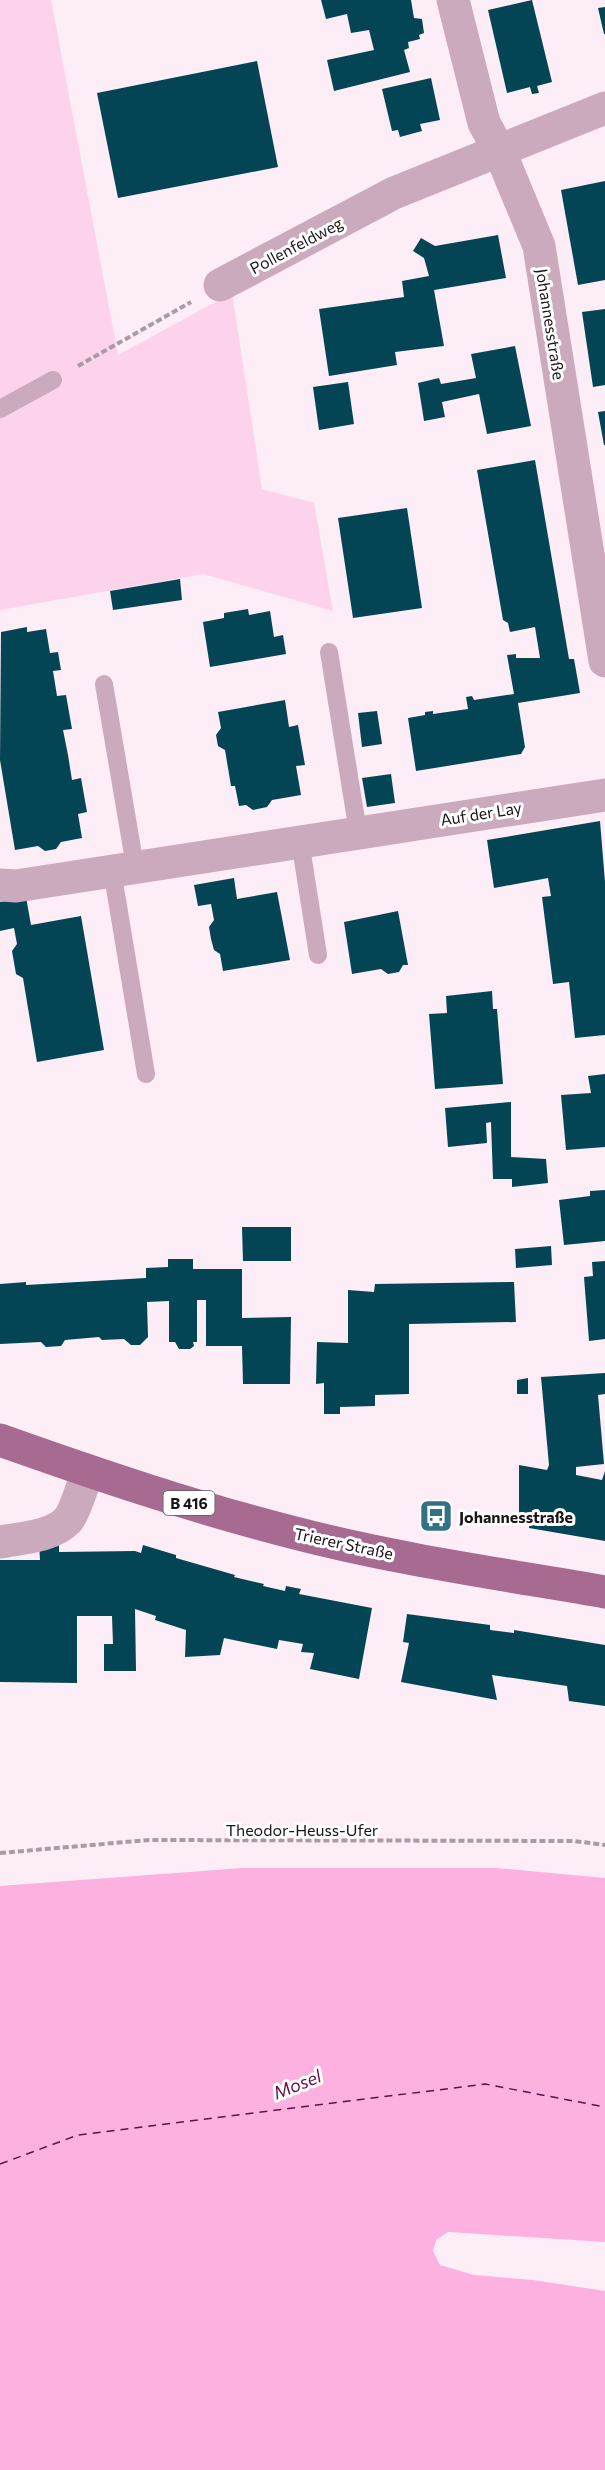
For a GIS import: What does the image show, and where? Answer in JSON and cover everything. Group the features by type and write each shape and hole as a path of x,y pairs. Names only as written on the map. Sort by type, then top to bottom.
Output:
{"main road":[{"name":"Trierer Straße","path":"0,1440 88,1471 292,1533 474,1570 605,1592"}],"street":[{"name":"Johannesstraße","path":"453,0 484,123 500,152 539,246 605,661"},
{"name":"Pollenfeldweg","path":"220,285 394,193 605,108"},
{"name":"Auf der Lay","path":"0,885 16,886 605,795"},
{"path":"0,1542 39,1535 68,1519 88,1471"}],"lane":[{"path":"0,409 53,380"},
{"path":"329,652 358,832"},
{"path":"104,684 146,1074"},
{"path":"300,841 318,955"}],"path":[{"path":"53,380 220,285"},
{"name":"Theodor-Heuss-Ufer","path":"0,1853 149,1840 574,1841 605,1845"}],"shaded area":[{"path":"0,0 51,0 118,355 232,293 262,489 314,503 333,611 203,574 0,610"}],"water":[{"name":"Mosel","path":"243,1868 496,1868 605,1878 605,2242 448,2232 436,2240 433,2251 440,2265 474,2275 533,2280 605,2291 605,2470 0,2470 0,1886"}],"building":[{"path":"321,0 411,0 414,18 422,19 424,33 419,35 420,39 408,42 409,48 404,50 410,72 334,91 327,60 374,50 369,30 351,33 347,14 326,19"},
{"path":"532,0 552,82 537,86 539,93 532,94 530,87 507,93 488,10"},
{"path":"605,7 605,34 604,34 598,8"},
{"path":"257,61 278,167 118,198 97,93"},
{"path":"431,78 440,120 420,124 422,131 400,137 398,130 392,131 382,89"},
{"path":"605,181 605,280 578,285 561,190"},
{"path":"498,235 506,278 434,290 444,346 395,352 397,365 329,376 319,309 404,297 402,281 429,276 424,258 413,251 421,238 435,246"},
{"path":"605,309 605,385 593,387 582,312"},
{"path":"515,346 531,426 487,434 479,394 442,402 445,417 424,421 418,383 439,378 441,384 476,378 471,354"},
{"path":"348,382 354,424 319,430 313,387"},
{"path":"605,411 605,445 604,445 598,412"},
{"path":"535,460 569,659 574,659 580,693 518,703 525,747 521,754 416,771 408,718 425,715 425,712 433,711 433,714 468,709 466,697 472,696 474,700 514,694 507,655 516,654 516,658 540,658 535,627 510,632 508,623 503,620 477,470"},
{"path":"407,508 422,608 353,618 338,518"},
{"path":"180,579 182,600 113,610 110,591"},
{"path":"248,609 249,615 270,611 274,637 283,635 286,654 210,667 203,622 224,618 224,613"},
{"path":"27,627 27,632 46,629 50,653 58,652 61,670 53,671 57,696 66,695 72,729 63,730 72,780 81,778 87,812 78,814 82,838 61,842 56,849 45,851 38,846 15,850 0,760 1,632"},
{"path":"285,700 289,727 298,725 305,765 296,766 301,795 272,800 267,807 253,810 246,805 239,806 235,786 231,786 225,750 218,746 216,735 221,728 218,712"},
{"path":"377,711 382,744 362,747 358,713"},
{"path":"391,774 395,803 367,807 362,778"},
{"path":"600,821 605,882 605,1035 575,1038 569,982 553,984 542,897 551,896 548,878 494,888 487,840"},
{"path":"234,878 237,899 277,892 290,960 223,971 220,954 214,950 211,939 209,927 214,920 211,904 198,906 194,885"},
{"path":"26,897 31,925 81,916 104,1050 37,1062 23,978 16,974 12,951 17,944 14,928 0,931 0,902"},
{"path":"398,911 408,965 403,965 399,972 388,974 381,969 352,974 344,922"},
{"path":"492,991 493,1009 497,1009 503,1084 435,1089 429,1014 447,1013 446,996"},
{"path":"605,1074 605,1147 566,1150 561,1095 591,1093 588,1076"},
{"path":"511,1102 511,1157 546,1159 548,1183 512,1187 512,1179 493,1179 491,1122 486,1123 487,1143 448,1147 445,1108"},
{"path":"605,1190 605,1241 564,1245 559,1200 590,1196 590,1191"},
{"path":"242,1227 291,1227 291,1261 243,1261"},
{"path":"551,1246 552,1265 516,1268 515,1249"},
{"path":"168,1259 193,1259 193,1269 242,1269 242,1318 291,1317 290,1384 243,1384 242,1346 206,1346 206,1300 197,1300 197,1342 193,1342 194,1346 190,1349 179,1349 175,1342 169,1342 169,1301 147,1302 148,1337 140,1345 131,1345 124,1339 102,1340 99,1337 65,1340 61,1346 46,1347 41,1342 0,1344 0,1284 26,1282 26,1285 146,1278 146,1268 168,1267"},
{"path":"605,1261 605,1339 589,1341 584,1277 593,1276 592,1262"},
{"path":"514,1282 516,1322 409,1324 409,1394 375,1395 375,1406 340,1407 340,1414 324,1414 324,1383 316,1384 317,1342 348,1343 348,1290 374,1292 375,1284"},
{"path":"605,1373 605,1394 598,1395 604,1464 576,1467 576,1475 602,1480 605,1471 605,1541 529,1528 530,1516 519,1514 519,1465 547,1470 549,1465 541,1377"},
{"path":"528,1378 528,1394 517,1394 517,1380"},
{"path":"59,1542 59,1552 135,1551 141,1553 143,1545 176,1555 176,1558 235,1575 234,1577 264,1584 263,1586 285,1591 286,1586 301,1589 299,1594 372,1608 359,1679 310,1669 314,1653 301,1652 303,1644 279,1640 277,1649 224,1638 220,1655 185,1657 186,1630 155,1620 156,1616 135,1609 136,1671 104,1671 104,1644 113,1644 112,1616 77,1616 77,1683 0,1682 0,1560 40,1560 39,1543"},
{"path":"407,1614 490,1625 490,1630 514,1633 514,1630 605,1645 605,1706 569,1701 567,1686 492,1675 497,1700 401,1682 409,1643 403,1642"}],"ferry route":[{"path":"0,2164 78,2135 485,2084 605,2107"}],"place":[{"name":"Johannesstraße","path":"436,1516"}]}
